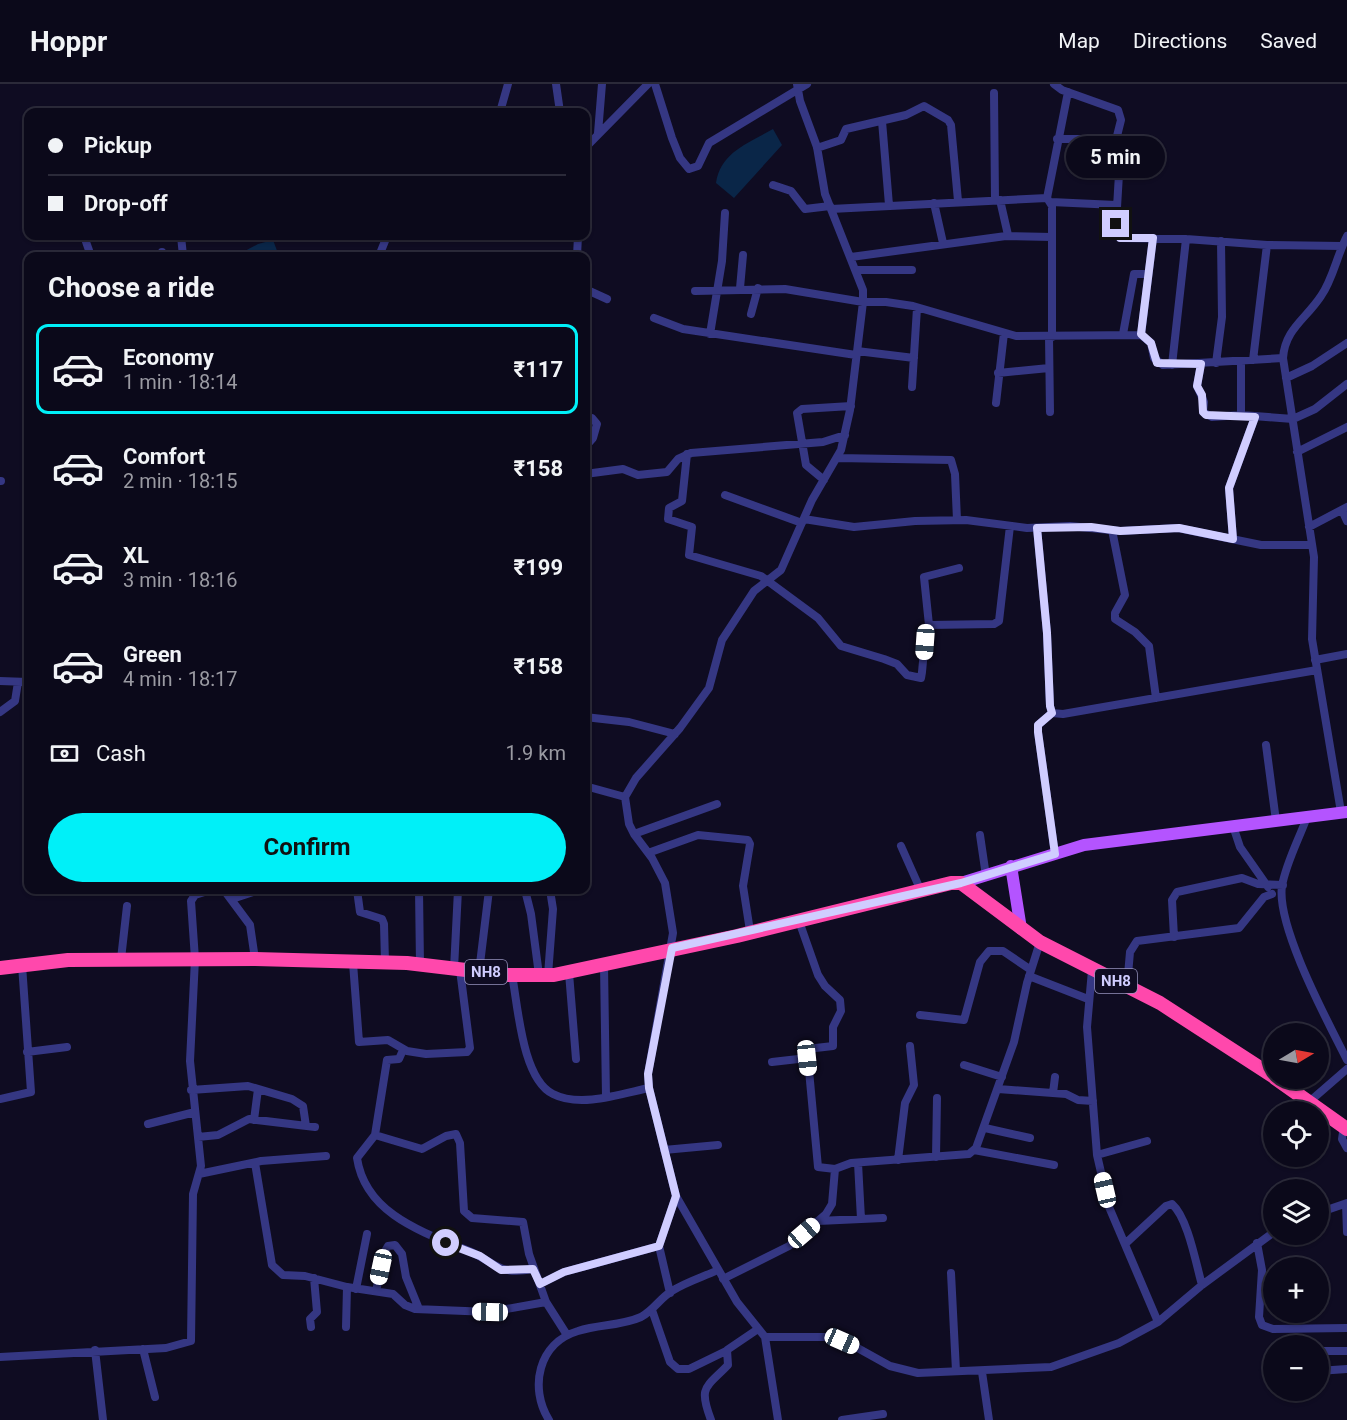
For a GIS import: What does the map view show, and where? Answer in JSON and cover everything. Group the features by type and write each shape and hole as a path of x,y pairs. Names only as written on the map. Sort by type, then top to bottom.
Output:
{"highway":[{"name":"NH8","path":"0,968 68,960 255,959 420,965 512,975 568,973 961,883 1040,942 1188,1020 1263,1071"},
{"name":"NH8","path":"1290,1089 1308,1101"},
{"name":"NH8","path":"1329,1116 1345,1127"}],"main road":[{"path":"961,883 1084,845 1344,812"},
{"path":"1011,866 1021,929"}],"street":[{"path":"502,108 508,84"},
{"path":"556,84 559,108"},
{"path":"598,133 602,84"},
{"path":"590,142 648,84"},
{"path":"655,84 680,158 689,169 698,166 709,143 797,86 807,84"},
{"path":"1054,84 1068,92 1118,110 1121,120 1117,143 1119,174 1116,232 1120,238 1186,238 1268,245 1342,246"},
{"path":"778,1420 765,1337 741,1309 676,1196 664,1150 649,1088 648,1074 673,933 668,894 660,872 629,824 625,797 636,778 675,734 709,688 727,632 754,591 781,570 803,521 837,458 845,435 851,406 863,302 856,270 830,207 817,148 797,86"},
{"path":"1050,412 1052,237 1049,200 1057,139 1068,92"},
{"path":"994,93 997,200 1008,236"},
{"path":"817,148 841,140 846,129 906,115 924,106 948,120 955,154 958,201"},
{"path":"882,121 889,205"},
{"path":"1057,139 1095,139 1117,143"},
{"path":"773,184 791,190 805,209 997,200 1049,200 1116,205"},
{"path":"934,203 943,243"},
{"path":"710,334 724,239 725,213"},
{"path":"851,257 1008,236 1052,237"},
{"path":"1344,812 1337,791 1312,639 1312,545 1283,358 1284,345 1292,328 1321,296 1347,236"},
{"path":"1141,334 1153,238"},
{"path":"1172,364 1186,238"},
{"path":"1216,363 1222,316 1221,241"},
{"path":"1253,360 1268,245"},
{"path":"740,288 743,255"},
{"path":"856,270 912,270"},
{"path":"1123,334 1134,274 1148,274"},
{"path":"695,291 740,288 785,289 917,308 1021,337 1141,334 1151,343 1157,363 1201,364 1283,358"},
{"path":"751,314 758,288"},
{"path":"590,291 606,299"},
{"path":"912,387 917,308"},
{"path":"654,318 669,326 710,334 914,358"},
{"path":"996,403 1004,333"},
{"path":"1286,378 1312,366 1347,343"},
{"path":"1240,415 1241,361"},
{"path":"1201,364 1197,386 1203,402 1203,412 1212,417 1240,415 1293,419 1315,409 1347,384"},
{"path":"998,373 1049,368"},
{"path":"824,480 806,465 801,443 799,410 851,406"},
{"path":"590,417 597,424 590,441"},
{"path":"1233,539 1229,488 1255,417"},
{"path":"1297,452 1347,427"},
{"path":"590,473 623,469 638,475 667,472 678,459 687,454 823,442 845,435"},
{"path":"687,454 682,501 669,508 667,513 668,519 673,522 692,527 689,555 755,573 818,618 841,646 897,664 907,675 915,679 921,678 926,629 929,625 924,577 959,568"},
{"path":"837,458 951,460 955,474 957,520"},
{"path":"725,495 803,521 854,527 957,520 1037,528 1070,526 1112,530 1179,528 1261,545 1312,545"},
{"path":"1309,527 1344,508 1347,521"},
{"path":"929,625 994,624 999,621 1010,526"},
{"path":"1037,528 1052,713"},
{"path":"1112,530 1125,596 1115,613 1115,619 1135,632 1149,646 1155,698"},
{"path":"1315,660 1347,654"},
{"path":"1055,854 1038,732 1038,725 1052,713 1063,714 1317,670"},
{"path":"0,681 24,682"},
{"path":"0,712 15,701 18,682"},
{"path":"590,718 629,722 675,734"},
{"path":"1266,744 1276,821"},
{"path":"590,787 625,797"},
{"path":"1337,791 1347,790"},
{"path":"634,834 717,804"},
{"path":"1307,817 1282,885 1284,919 1313,993 1347,1060"},
{"path":"1233,826 1240,848 1272,894 1282,900"},
{"path":"648,853 698,835 748,840 750,844 742,886 750,931"},
{"path":"980,835 986,876"},
{"path":"901,846 921,891"},
{"path":"1174,937 1172,900 1177,892 1242,878 1266,885 1282,885"},
{"path":"0,1357 183,1346 191,1341 193,1194 194,1182 199,1174 198,1137 191,1090 190,1061 195,959 192,897 200,894"},
{"path":"227,894 250,925 255,959"},
{"path":"231,899 247,894"},
{"path":"358,894 360,912 380,918 384,924 385,963"},
{"path":"419,894 420,965"},
{"path":"353,963 359,1042 388,1040 404,1050 438,1055 469,1051 457,969 458,894"},
{"path":"480,972 489,894"},
{"path":"526,894 543,975"},
{"path":"543,975 553,909 551,894"},
{"path":"1127,986 1130,952 1137,941 1239,928 1260,901 1272,894"},
{"path":"121,959 127,906"},
{"path":"799,921 813,965 825,986 840,999 841,1006 834,1022 834,1046 808,1047 807,1058 818,1167 835,1169 858,1163 969,1154 974,1150 1014,1042 1030,973 1040,942"},
{"path":"920,1016 964,1020 981,962 989,951 1003,951 1030,973 1088,999"},
{"path":"0,1099 31,1092 22,965"},
{"path":"604,965 606,1097"},
{"path":"1092,970 1087,1023 1097,1155 1109,1207 1158,1322"},
{"path":"568,973 576,1059"},
{"path":"512,975 530,1065 543,1088 553,1095 565,1098 606,1097 649,1088"},
{"path":"898,1160 905,1103 914,1085 910,1046"},
{"path":"27,1052 67,1047"},
{"path":"404,1050 399,1059 387,1060 375,1135 357,1158 365,1184 385,1210 436,1239 480,1256 501,1270 533,1269"},
{"path":"772,1062 807,1058"},
{"path":"963,1065 1002,1077"},
{"path":"1310,1101 1347,1069"},
{"path":"1053,1094 1055,1077"},
{"path":"191,1090 238,1086 258,1089 301,1103 305,1111 306,1126"},
{"path":"254,1120 258,1089"},
{"path":"998,1089 1053,1094 1093,1101"},
{"path":"936,1157 937,1098"},
{"path":"148,1124 195,1112"},
{"path":"198,1137 218,1135 238,1123 254,1120 315,1127"},
{"path":"1345,1127 1342,1139 1347,1148"},
{"path":"984,1128 1030,1138"},
{"path":"375,1135 422,1149 446,1136 456,1134 460,1143 464,1211 472,1218 523,1222 533,1269 546,1302 567,1335"},
{"path":"1097,1155 1147,1141"},
{"path":"664,1150 718,1145"},
{"path":"974,1150 1054,1165"},
{"path":"199,1174 255,1162 326,1156"},
{"path":"255,1162 272,1265 283,1275 314,1278 356,1289 393,1294 410,1308 419,1309 490,1312 546,1302"},
{"path":"858,1163 861,1219"},
{"path":"723,1279 789,1246 829,1211 832,1204 835,1169"},
{"path":"670,1293 659,1246 676,1196"},
{"path":"1329,1209 1347,1203 1347,1232"},
{"path":"1125,1244 1172,1204 1177,1209 1189,1238 1202,1285"},
{"path":"818,1221 883,1218"},
{"path":"356,1289 367,1234"},
{"path":"765,1337 828,1337 854,1346 890,1366 918,1373 1031,1370 1060,1365 1119,1343 1158,1322 1263,1239"},
{"path":"1257,1243 1262,1270 1259,1317 1262,1325 1273,1329 1347,1328"},
{"path":"376,1291 385,1251 388,1246 395,1245 402,1254 406,1277 419,1309"},
{"path":"540,1284 564,1272 659,1246"},
{"path":"549,1420 538,1393 539,1370 554,1346 567,1335 632,1320 652,1310 670,1293 718,1270"},
{"path":"951,1273 956,1371"},
{"path":"311,1327 310,1319 317,1312 314,1278"},
{"path":"346,1327 347,1287"},
{"path":"652,1310 670,1362 678,1369 689,1369 726,1351 758,1329"},
{"path":"143,1349 155,1397"},
{"path":"95,1350 103,1420"},
{"path":"711,1420 704,1398 704,1390 712,1378 728,1365 726,1351"},
{"path":"1329,1351 1347,1351"},
{"path":"1329,1370 1347,1369"},
{"path":"982,1371 989,1420"},
{"path":"842,1420 883,1414"}],"water":[{"path":"773,129 782,145 734,198 716,183 723,164 737,150"},
{"path":"273,240 278,252 243,252 258,244"}],"route":[{"path":"446,1243 466,1249 501,1270 518,1272 533,1269 540,1284 564,1272 659,1246 662,1230 676,1196 649,1088 648,1074 672,948 737,936 951,883 961,883 1055,854 1038,732 1038,725 1052,713 1037,528 1070,526 1120,531 1179,528 1233,539 1228,504 1229,488 1233,470 1255,417 1206,415 1202,408 1202,395 1197,390 1201,364 1157,363 1151,343 1146,336 1141,334 1153,238 1120,238 1116,232 1116,224"}]}
